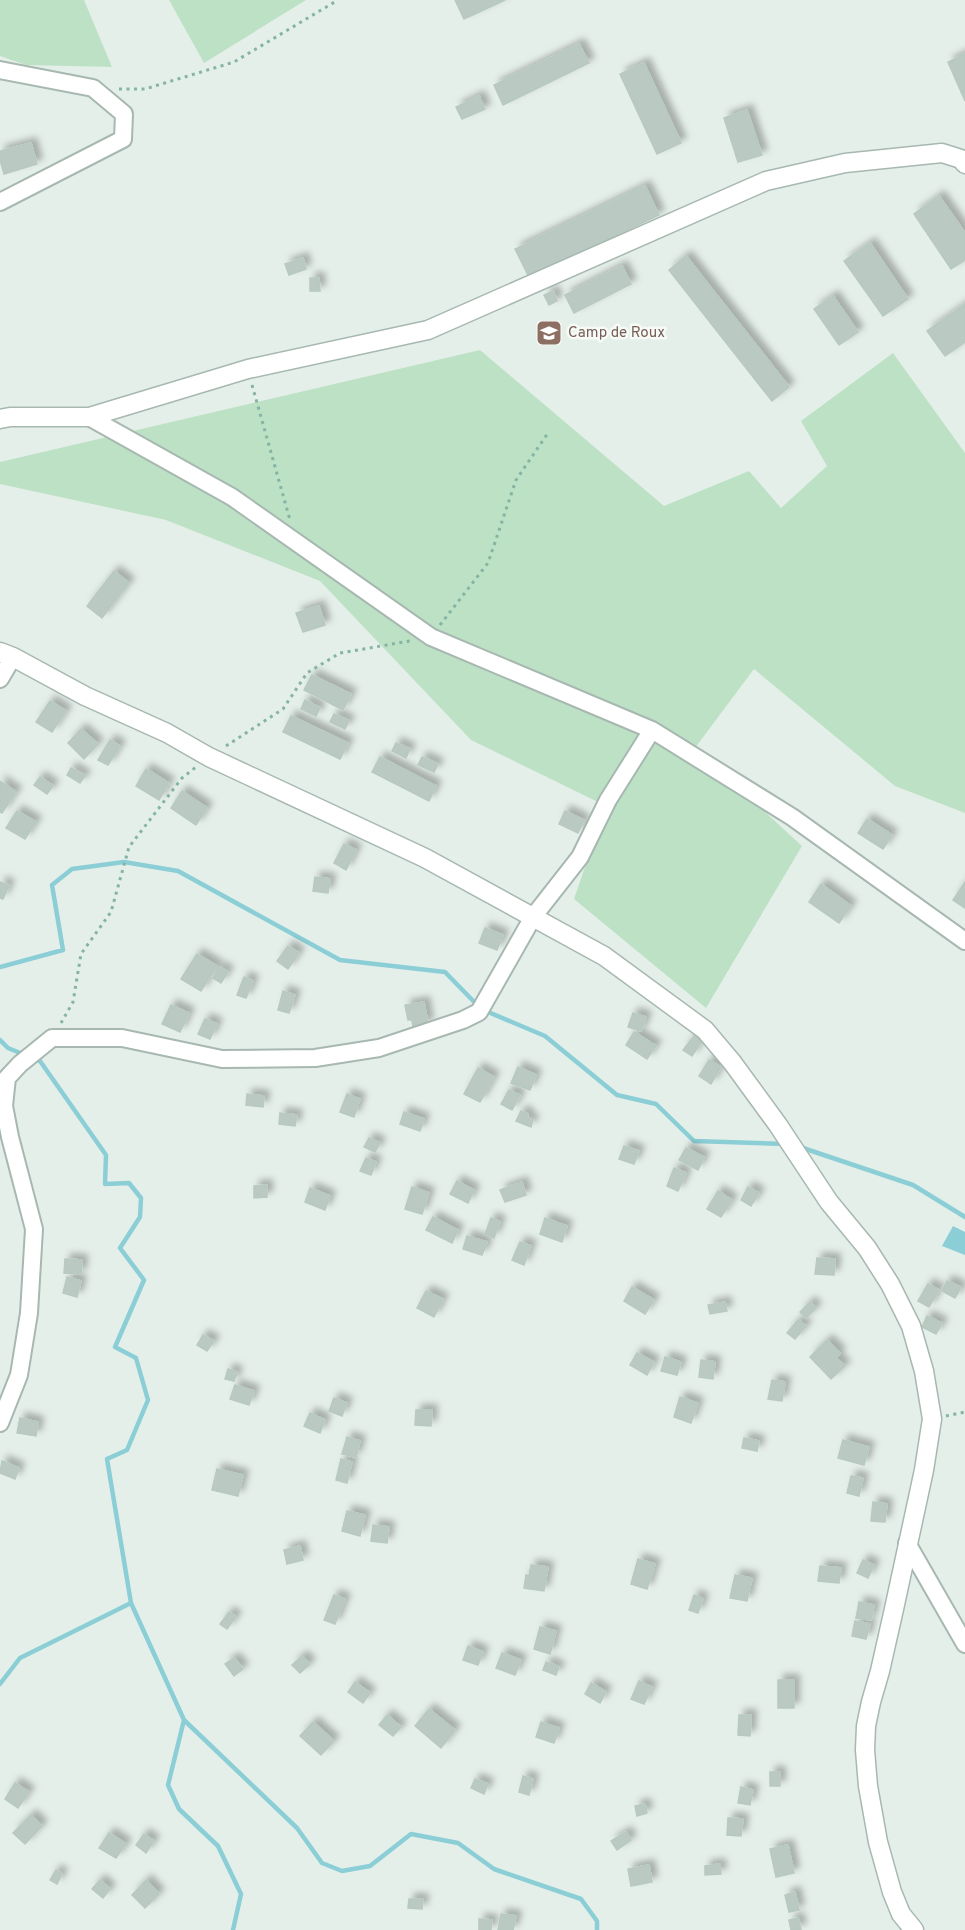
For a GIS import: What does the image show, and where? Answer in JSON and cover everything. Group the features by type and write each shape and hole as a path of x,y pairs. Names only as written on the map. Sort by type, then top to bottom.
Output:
{"street":[{"path":"0,70 93,88 124,114 123,139 0,202"},
{"path":"0,419 89,417 248,369 428,330 766,181 845,163 942,153 961,159 965,164"},
{"path":"89,417 232,497 431,637 652,730 792,817 965,941"},
{"path":"0,679 7,655 86,696 167,733 209,757 425,858 604,956 705,1030 746,1080 829,1202 867,1248 890,1284 911,1326 924,1371 932,1419 924,1470 866,1726 868,1786 881,1852 892,1892 901,1914 914,1930"},
{"path":"0,1423 19,1375 29,1313 34,1229 4,1106 7,1078 52,1038 122,1038 222,1059 315,1058 379,1048 463,1020 479,1012 533,917 580,857 608,800 652,730"},
{"path":"907,1544 965,1644"}],"path":[{"path":"93,88 145,89 234,62 338,0"},
{"path":"248,369 296,541"},
{"path":"52,1038 73,1002 81,954 111,912 129,847 182,778 209,757"}],"green space":[{"path":"0,0 84,0 112,67 26,65 0,56"},
{"path":"169,0 306,0 204,63"},
{"path":"480,350 664,506 749,471 781,508 827,466 801,421 893,353 965,453 965,813 895,786 754,669 695,748 802,846 706,1008 574,899 606,806 471,740 320,581 166,520 0,484 0,462"}],"water":[{"path":"953,1226 965,1232 965,1255 942,1246"}],"building":[{"path":"455,0 505,0 464,19"},
{"path":"579,44 589,63 503,105 494,85"},
{"path":"965,54 965,101 948,62"},
{"path":"644,63 681,143 657,154 620,74"},
{"path":"479,96 485,109 462,119 456,107"},
{"path":"747,110 762,155 738,162 724,118"},
{"path":"31,143 37,164 4,174 0,151"},
{"path":"645,186 659,215 529,277 515,249"},
{"path":"939,196 965,233 965,260 951,269 914,214"},
{"path":"870,243 908,299 883,316 844,261"},
{"path":"686,256 789,387 772,401 669,270"},
{"path":"303,258 306,269 289,275 285,264"},
{"path":"622,266 631,284 574,313 565,295"},
{"path":"310,278 319,278 320,291 310,291"},
{"path":"553,291 557,301 549,305 544,295"},
{"path":"833,296 858,332 839,345 814,309"},
{"path":"965,304 965,342 945,356 927,331"},
{"path":"114,571 129,583 102,618 87,606"},
{"path":"319,606 325,625 303,632 296,613"},
{"path":"312,675 351,694 343,710 304,690"},
{"path":"305,700 320,708 316,716 301,709"},
{"path":"50,701 66,711 52,732 36,722"},
{"path":"334,714 349,721 345,729 330,722"},
{"path":"291,716 348,743 340,759 283,732"},
{"path":"81,729 98,744 84,759 68,743"},
{"path":"110,740 120,746 108,765 98,760"},
{"path":"396,743 410,749 406,758 392,751"},
{"path":"380,757 436,786 429,801 372,772"},
{"path":"422,757 438,764 434,772 418,765"},
{"path":"71,768 85,776 80,783 67,775"},
{"path":"146,769 169,783 159,800 136,786"},
{"path":"40,777 53,786 47,794 34,785"},
{"path":"0,781 16,792 2,813 0,812"},
{"path":"182,791 207,808 196,825 171,808"},
{"path":"17,811 36,822 25,839 6,828"},
{"path":"565,811 584,820 578,833 559,824"},
{"path":"867,819 892,835 883,849 858,833"},
{"path":"344,844 356,850 346,870 334,863"},
{"path":"315,877 330,879 328,893 313,891"},
{"path":"0,882 9,885 3,899 0,898"},
{"path":"965,882 965,908 953,900"},
{"path":"821,884 851,906 839,923 809,902"},
{"path":"485,928 503,935 497,950 479,943"},
{"path":"288,946 299,953 288,969 277,961"},
{"path":"197,954 217,966 201,991 181,979"},
{"path":"220,967 228,972 221,983 213,978"},
{"path":"244,977 253,981 246,998 237,995"},
{"path":"283,991 295,995 289,1013 278,1010"},
{"path":"424,1002 428,1024 413,1027 412,1020 408,1020 405,1005"},
{"path":"171,1005 189,1013 180,1032 162,1024"},
{"path":"633,1013 646,1017 641,1031 628,1027"},
{"path":"205,1019 217,1024 210,1039 198,1034"},
{"path":"634,1032 656,1046 647,1059 626,1045"},
{"path":"694,1036 702,1041 692,1056 683,1050"},
{"path":"709,1060 721,1067 711,1084 699,1076"},
{"path":"518,1067 536,1075 530,1090 511,1083"},
{"path":"478,1068 494,1077 480,1102 464,1094"},
{"path":"509,1090 520,1095 512,1110 501,1104"},
{"path":"247,1094 264,1096 263,1107 246,1105"},
{"path":"347,1094 360,1099 354,1117 340,1112"},
{"path":"521,1111 528,1114 527,1118 533,1120 531,1127 516,1121"},
{"path":"404,1112 424,1119 420,1131 400,1124"},
{"path":"280,1113 297,1115 295,1126 279,1124"},
{"path":"369,1138 380,1143 375,1152 364,1147"},
{"path":"624,1146 639,1151 634,1164 619,1159"},
{"path":"686,1148 704,1157 698,1170 679,1160"},
{"path":"366,1158 376,1162 371,1175 360,1171"},
{"path":"674,1168 686,1173 678,1191 667,1186"},
{"path":"457,1181 474,1190 468,1203 450,1194"},
{"path":"522,1182 526,1195 505,1202 500,1190"},
{"path":"267,1185 267,1197 254,1198 254,1186"},
{"path":"412,1187 429,1193 422,1214 405,1209"},
{"path":"748,1187 759,1193 751,1206 741,1200"},
{"path":"310,1188 330,1196 325,1210 305,1202"},
{"path":"718,1191 732,1200 721,1217 707,1209"},
{"path":"433,1217 458,1230 452,1243 426,1230"},
{"path":"491,1218 500,1222 494,1238 485,1234"},
{"path":"545,1218 567,1226 562,1242 540,1234"},
{"path":"467,1236 487,1242 482,1255 463,1249"},
{"path":"520,1242 531,1246 524,1265 512,1260"},
{"path":"817,1258 835,1259 834,1275 815,1274"},
{"path":"65,1259 82,1260 81,1274 64,1273"},
{"path":"67,1277 81,1281 77,1297 63,1293"},
{"path":"947,1281 961,1287 955,1298 942,1291"},
{"path":"928,1284 939,1290 929,1307 918,1301"},
{"path":"632,1287 654,1300 645,1314 624,1301"},
{"path":"426,1291 443,1299 434,1317 417,1308"},
{"path":"725,1302 727,1311 710,1314 708,1305"},
{"path":"810,1302 816,1308 806,1318 800,1312"},
{"path":"927,1316 942,1323 936,1334 922,1327"},
{"path":"798,1320 806,1326 795,1339 787,1333"},
{"path":"203,1335 214,1341 207,1351 197,1345"},
{"path":"827,1340 840,1353 836,1358 845,1366 831,1379 810,1357"},
{"path":"637,1353 654,1362 647,1375 630,1365"},
{"path":"665,1357 681,1362 677,1375 661,1371"},
{"path":"701,1360 715,1362 713,1379 699,1377"},
{"path":"228,1369 237,1372 234,1381 225,1379"},
{"path":"772,1380 785,1382 782,1401 768,1399"},
{"path":"235,1385 254,1391 249,1405 230,1399"},
{"path":"680,1397 698,1403 691,1423 674,1417"},
{"path":"334,1398 347,1403 342,1416 329,1411"},
{"path":"416,1410 432,1410 431,1426 415,1425"},
{"path":"310,1413 325,1420 320,1433 304,1426"},
{"path":"20,1418 38,1422 36,1436 17,1433"},
{"path":"347,1437 360,1441 356,1457 342,1454"},
{"path":"744,1438 759,1441 757,1451 742,1448"},
{"path":"843,1440 869,1447 864,1465 838,1458"},
{"path":"341,1459 352,1462 347,1483 336,1480"},
{"path":"2,1461 19,1468 15,1479 0,1473"},
{"path":"217,1469 243,1475 238,1496 212,1490"},
{"path":"851,1476 863,1478 859,1496 847,1493"},
{"path":"873,1502 887,1504 885,1522 871,1521"},
{"path":"347,1511 365,1515 360,1536 342,1531"},
{"path":"373,1525 389,1527 387,1543 371,1541"},
{"path":"300,1546 303,1560 287,1564 284,1550"},
{"path":"638,1559 655,1564 647,1589 631,1584"},
{"path":"863,1560 874,1565 868,1578 857,1573"},
{"path":"531,1565 548,1567 544,1591 524,1588 526,1575 529,1576"},
{"path":"820,1566 841,1568 839,1583 818,1581"},
{"path":"735,1575 752,1578 747,1601 730,1598"},
{"path":"334,1595 345,1599 335,1624 324,1620"},
{"path":"694,1595 703,1599 698,1613 689,1610"},
{"path":"859,1602 874,1605 871,1620 856,1618"},
{"path":"229,1612 236,1617 227,1629 220,1624"},
{"path":"855,1621 870,1624 866,1639 852,1636"},
{"path":"540,1627 556,1631 550,1654 534,1649"},
{"path":"468,1646 483,1652 478,1665 463,1660"},
{"path":"502,1653 521,1660 515,1675 496,1668"},
{"path":"302,1656 310,1664 300,1673 292,1665"},
{"path":"234,1658 243,1669 234,1676 225,1664"},
{"path":"546,1662 559,1667 556,1675 543,1670"},
{"path":"778,1680 794,1680 794,1708 778,1708"},
{"path":"639,1681 652,1687 644,1704 631,1699"},
{"path":"355,1682 370,1693 363,1703 348,1692"},
{"path":"591,1683 606,1692 600,1703 585,1694"},
{"path":"429,1709 455,1730 441,1748 415,1726"},
{"path":"387,1715 401,1727 393,1736 379,1725"},
{"path":"739,1715 751,1715 750,1736 738,1735"},
{"path":"313,1722 334,1741 321,1755 300,1736"},
{"path":"541,1722 559,1728 554,1743 536,1737"},
{"path":"770,1772 780,1772 780,1786 770,1786"},
{"path":"523,1776 533,1779 529,1795 519,1792"},
{"path":"475,1779 488,1784 484,1794 471,1788"},
{"path":"15,1783 29,1792 18,1808 5,1799"},
{"path":"741,1787 753,1790 750,1805 738,1803"},
{"path":"645,1804 647,1813 637,1816 635,1806"},
{"path":"31,1815 42,1826 25,1844 13,1833"},
{"path":"728,1818 743,1819 741,1836 727,1835"},
{"path":"626,1832 631,1840 617,1850 611,1841"},
{"path":"109,1833 126,1844 116,1858 99,1848"},
{"path":"144,1834 154,1841 146,1853 136,1845"},
{"path":"788,1845 794,1873 776,1877 770,1849"},
{"path":"720,1864 721,1874 705,1875 705,1866"},
{"path":"649,1865 652,1882 631,1886 628,1869"},
{"path":"56,1870 62,1874 57,1884 50,1880"},
{"path":"100,1880 110,1889 103,1898 92,1889"},
{"path":"146,1880 159,1894 145,1908 132,1895"},
{"path":"795,1892 799,1910 789,1912 785,1895"},
{"path":"409,1899 423,1899 422,1909 408,1908"},
{"path":"501,1914 516,1916 513,1930 498,1930"},
{"path":"798,1918 801,1929 791,1930 789,1920"},
{"path":"479,1919 492,1920 491,1930 479,1930"}],"waterway":[{"path":"0,967 63,950 52,885 72,869 124,862 178,871 340,960 445,972 481,1009 545,1036 617,1095 656,1104 694,1141 786,1144"},
{"path":"0,1040 8,1048 25,1055"},
{"path":"33,1059 40,1061 106,1155 105,1184 129,1183 141,1198 140,1217 120,1248 144,1280 115,1347 136,1358 148,1400 127,1450 107,1459 131,1603 184,1720 297,1828 322,1863 342,1871 370,1866 411,1834 458,1843 494,1869 581,1899 597,1921 597,1930"},
{"path":"800,1147 913,1185 965,1217"},
{"path":"0,1684 20,1658 131,1603"},
{"path":"184,1720 168,1785 179,1809 218,1846 241,1894 233,1930"}],"place":[{"name":"Camp de Roux","path":"549,333"}]}
